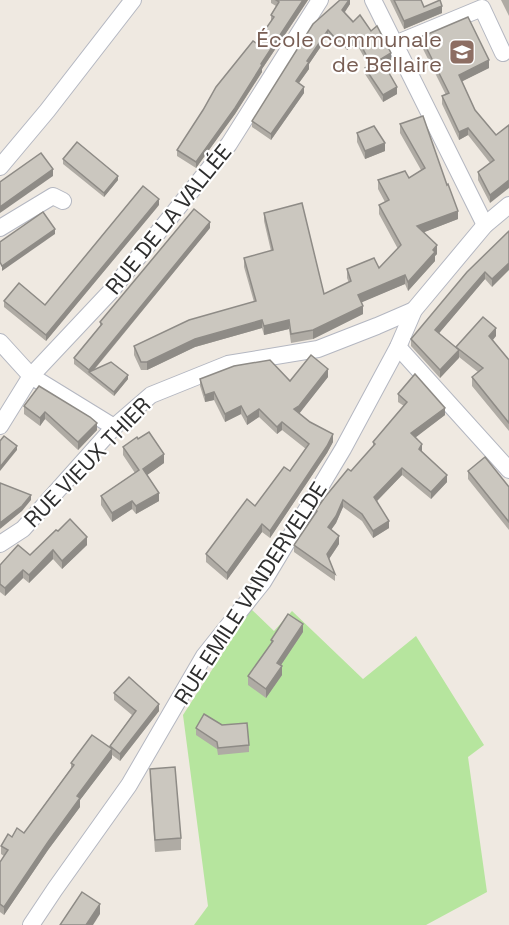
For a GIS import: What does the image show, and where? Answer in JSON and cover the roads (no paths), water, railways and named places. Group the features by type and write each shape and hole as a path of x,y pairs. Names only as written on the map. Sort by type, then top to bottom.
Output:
{"street":[{"path":"0,167 47,111 133,0"},
{"name":"RUE DE LA VALLÉE","path":"0,426 31,376 111,291 229,144 320,0"},
{"path":"373,0 485,225"},
{"path":"395,44 482,9 503,53"},
{"path":"0,228 52,196 63,201"},
{"name":"RUE EMILE VANDERVELDE","path":"31,925 129,785 204,656 263,582 343,449 398,347 414,310 485,225 509,205"},
{"name":"RUE VIEUX THIER","path":"0,544 23,529 114,427 151,395 228,364 318,349 414,310"},
{"path":"0,342 31,376 114,427"},
{"path":"398,347 509,470"}],"place":[{"name":"École communale de Bellaire","path":"462,52"}]}
